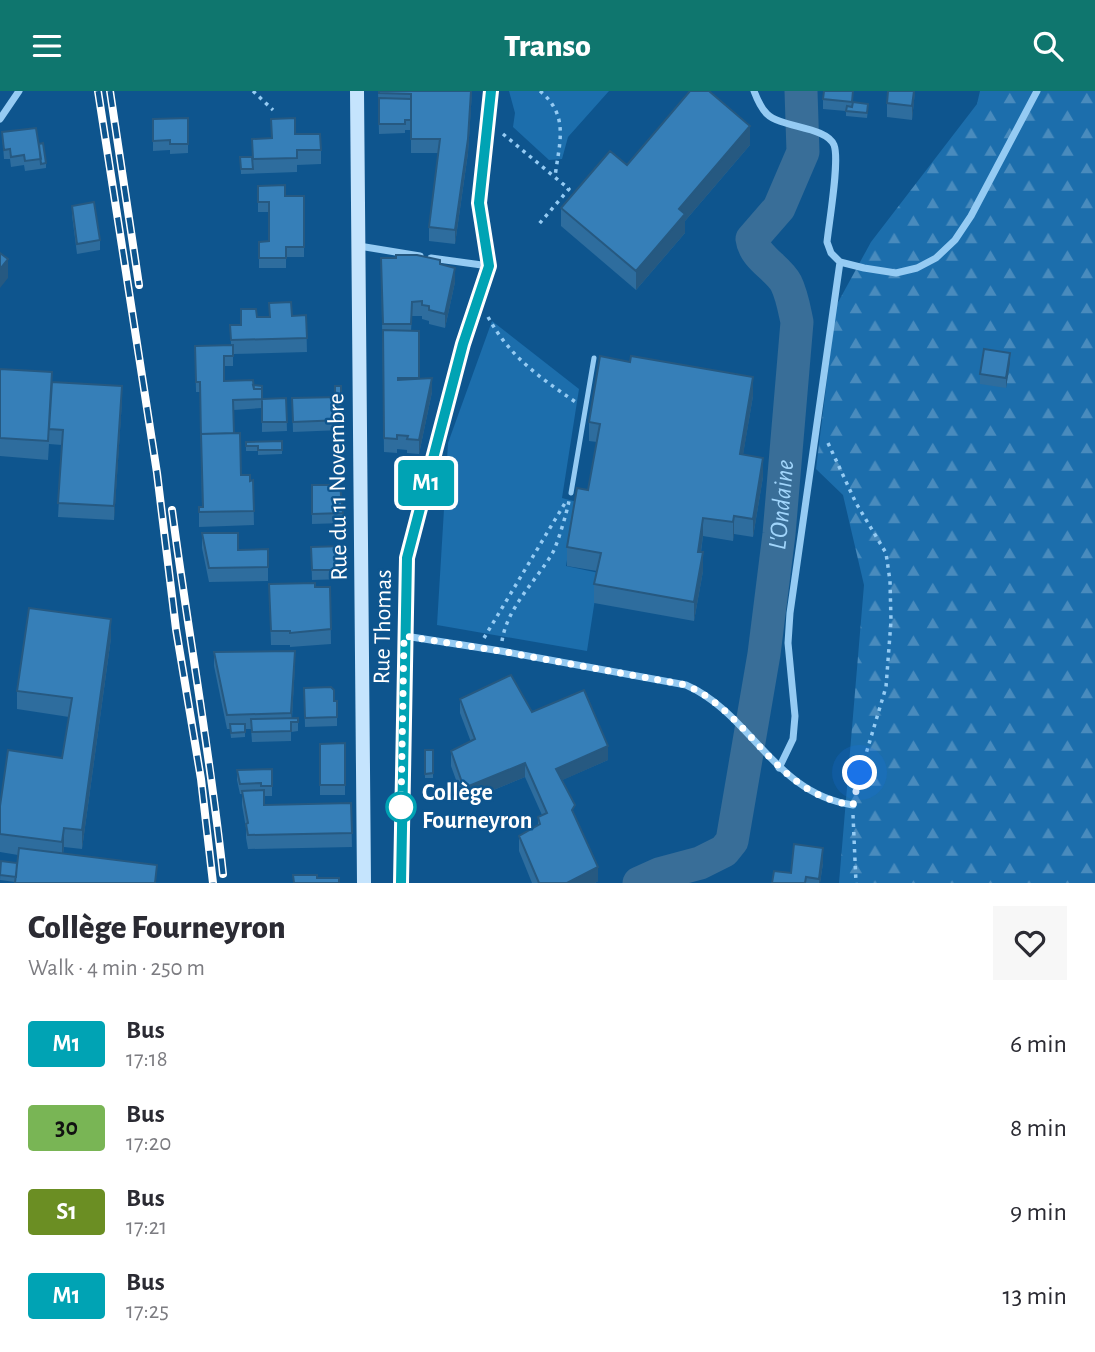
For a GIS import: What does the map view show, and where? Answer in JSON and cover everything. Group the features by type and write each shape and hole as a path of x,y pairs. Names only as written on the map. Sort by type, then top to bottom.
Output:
{"main road":[{"name":"Rue du 11 Novembre","path":"357,91 364,883"},
{"name":"Rue Thomas","path":"401,883 407,558 463,344 489,266 479,203 491,91"}],"street":[{"path":"0,119 19,91"},
{"path":"754,91 761,106 773,118 818,133 830,139 835,146 827,242 831,253 840,262 851,266 896,273 916,268 936,258 955,240 971,216 1037,91"},
{"path":"358,246 489,266"},
{"path":"779,768 793,739 794,685 788,643 790,613 840,262"},
{"path":"404,636 686,685 701,692 740,727 779,768 810,792 838,803 853,805"}],"lane":[{"path":"572,493 594,358"}],"path":[{"path":"253,91 273,110"},
{"path":"540,91 554,103 559,114 555,177"},
{"path":"488,122 569,189 539,224"},
{"path":"478,300 496,332 518,359 585,409"},
{"path":"814,436 824,439 830,446 856,503 886,553 890,581 891,621 886,687 855,790 853,805 856,883"},
{"path":"479,647 572,493"},
{"path":"500,651 503,631 512,613 554,551 572,493"}],"green space":[{"path":"509,91 609,91 568,137 562,159 549,160 513,127 515,113"},
{"path":"980,91 1095,91 1095,883 839,883 864,585 843,495 816,469 836,306 871,242 977,104"},
{"path":"492,321 579,389 562,498 577,502 566,566 599,573 587,651 437,625 448,443"}],"building":[{"path":"379,91 471,91 468,139 455,230 429,227 440,139 411,139 411,94"},
{"path":"690,91 709,91 750,126 679,209 685,214 636,271 561,208 610,151 627,165"},
{"path":"824,91 853,91 852,102 823,99"},
{"path":"888,91 914,91 912,106 887,103"},
{"path":"379,98 411,99 411,120 405,120 405,124 379,124"},
{"path":"853,102 868,104 867,113 846,111 847,106 852,107"},
{"path":"188,118 188,144 170,144 170,140 153,141 153,119"},
{"path":"295,118 295,134 320,134 321,150 297,150 297,158 253,159 252,139 272,138 271,119"},
{"path":"36,128 41,159 25,161 24,155 11,157 10,149 4,150 2,132"},
{"path":"43,143 46,163 41,164 39,144"},
{"path":"240,157 252,157 253,169 241,169"},
{"path":"285,185 285,196 304,196 304,247 286,247 286,258 259,258 259,242 269,241 269,202 258,202 258,186"},
{"path":"94,202 100,240 77,244 72,206"},
{"path":"0,253 8,259 0,269"},
{"path":"396,255 417,255 440,260 440,264 455,268 445,314 429,310 429,306 422,305 422,301 412,302 411,324 383,324 381,258 396,258"},
{"path":"291,302 292,316 306,315 307,338 231,340 230,325 241,325 241,309 256,309 257,317 270,317 269,303"},
{"path":"383,330 419,331 419,378 398,380 432,378 419,440 397,435 397,439 384,438"},
{"path":"233,345 233,356 224,356 224,381 253,380 254,389 262,389 262,399 233,400 234,433 201,434 201,438 200,382 196,382 195,346"},
{"path":"984,349 1010,353 1006,378 980,374"},
{"path":"600,356 630,362 631,356 753,377 740,454 763,458 753,519 734,516 733,522 703,518 698,552 703,552 694,602 594,584 601,553 567,547 577,488 588,490 600,424 589,422"},
{"path":"0,369 52,372 48,441 0,438"},
{"path":"52,382 122,386 114,506 58,503 63,430 49,429"},
{"path":"335,386 341,386 341,397 335,397"},
{"path":"341,397 342,420 293,422 292,398"},
{"path":"286,398 287,422 262,422 262,399"},
{"path":"240,433 241,475 250,475 250,481 253,480 254,511 199,512 199,507 203,507 201,434"},
{"path":"282,441 282,450 258,450 258,446 246,446 246,442"},
{"path":"312,485 340,485 343,513 312,514"},
{"path":"202,533 238,533 238,550 268,549 268,567 209,568"},
{"path":"344,546 344,570 312,570 311,547"},
{"path":"315,583 315,587 330,587 331,629 290,633 271,631 269,584"},
{"path":"29,608 111,619 82,830 64,828 62,842 0,834 0,806 8,750 62,758 72,698 17,691"},
{"path":"295,651 291,713 227,715 214,652"},
{"path":"511,675 532,712 584,690 608,746 556,769 575,805 572,810 598,867 567,883 539,883 519,836 540,824 538,817 547,813 525,763 464,788 451,751 475,739 460,699"},
{"path":"331,687 334,690 334,701 337,701 337,717 305,718 304,688"},
{"path":"298,718 298,722 291,722 291,731 252,732 251,719"},
{"path":"230,724 245,724 245,732 231,733"},
{"path":"345,743 345,785 320,785 320,744"},
{"path":"425,750 433,750 433,773 425,774"},
{"path":"272,769 272,786 261,786 261,783 240,784 237,770"},
{"path":"264,790 264,805 351,803 352,833 248,835 242,791"},
{"path":"794,844 823,848 819,879 806,877 805,883 772,883 774,871 791,873"},
{"path":"19,848 157,865 155,883 15,883"},
{"path":"1,861 17,863 16,877 0,875"},
{"path":"293,875 339,878 339,883 294,883"}],"waterway":[{"name":"L'Ondaine","path":"639,883 659,874 700,863 724,851 732,841 764,654 779,534 797,322 786,283 757,251 752,239 779,208 803,152 801,91"}],"railway":[{"path":"98,91 157,473 176,629 201,779 213,883"},
{"path":"110,91 139,285"},
{"path":"172,510 223,874"}],"bus line":[{"name":"M1","path":"401,883 407,558 463,344 489,266 479,203 491,91"}],"place":[{"name":"Collège Fourneyron","path":"401,807"}],"route":[{"path":"401,807 404,636 686,685 701,692 720,707 798,784 838,803 853,805 860,773"}]}
